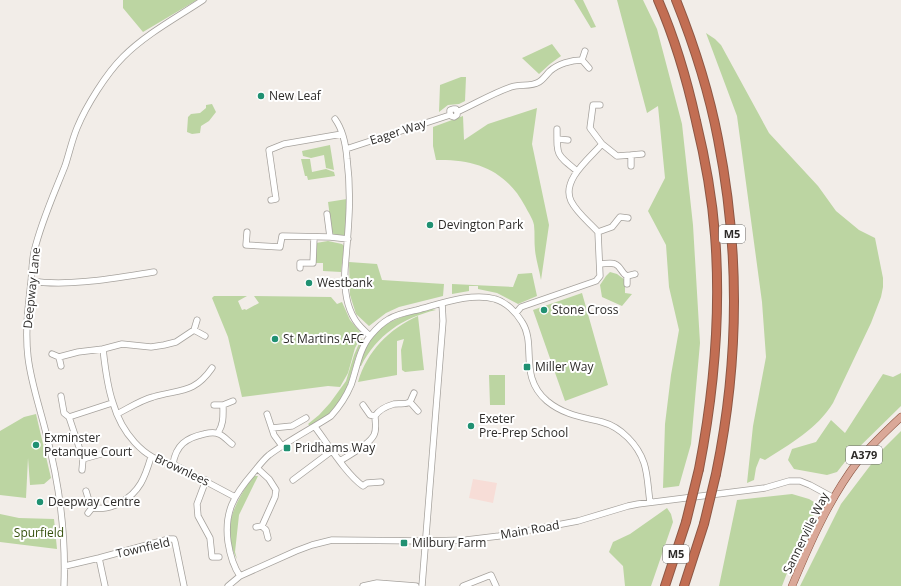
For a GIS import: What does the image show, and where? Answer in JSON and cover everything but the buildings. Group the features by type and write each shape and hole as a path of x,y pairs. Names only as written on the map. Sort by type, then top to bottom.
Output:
{"highway":[{"name":"M5","path":"658,0 675,45 690,93 701,144 715,234 717,316 715,365 706,435 686,522 665,586"},
{"name":"M5","path":"676,0 691,39 704,82 718,138 725,179 732,238 734,278 733,360 725,426 716,474 704,524 684,586"}],"main road":[{"name":"Sannerville Way","path":"792,586 816,531 834,498 858,462 901,417"}],"street":[{"name":"Deepway Lane","path":"64,586 65,566 60,508 54,471 28,357 27,320 34,253 45,216 69,153 76,129 104,80 122,57 152,32 203,0"},
{"path":"585,51 582,60 588,68"},
{"name":"Eager Way","path":"346,149 450,115 454,117 457,115 457,112 509,88 540,82 556,66 576,60 582,60"},
{"path":"586,105 600,105"},
{"path":"593,105 590,128 602,144 617,156 642,154"},
{"path":"335,119 339,124 346,149 350,191 344,282 346,296 353,316 359,325 370,336"},
{"path":"557,129 560,156 577,171"},
{"path":"271,200 276,199 269,150 275,146 284,144 342,134"},
{"path":"557,139 568,140"},
{"path":"516,313 521,307 596,281 600,276 598,232 574,206 569,197 570,184 577,171 602,144"},
{"path":"631,155 631,166"},
{"path":"327,214 330,237"},
{"path":"598,232 612,227 618,215 628,218"},
{"path":"247,232 246,245 280,247 282,236 348,239"},
{"path":"300,268 300,263 313,263 314,237"},
{"path":"600,264 615,264 618,266 627,276 628,284"},
{"path":"31,281 44,284 94,281 154,272"},
{"path":"627,276 635,274"},
{"path":"240,576 229,553 226,528 235,497 257,468 282,446 331,416 343,402 351,385 361,352 370,336 379,326 390,318 403,313 466,298 481,297 495,299 506,304 516,313 527,332 529,365 535,386 546,400 560,410 579,417 604,422 620,430 631,440 644,463 650,502"},
{"path":"422,586 443,321 442,303"},
{"path":"52,354 59,357 122,344 151,347 164,345 176,342 194,330 197,320"},
{"path":"194,330 205,336"},
{"name":"Brownlees","path":"103,348 112,403 124,428 136,445 151,456 165,463 173,464 206,480 235,497"},
{"path":"59,357 61,366"},
{"path":"117,414 153,397 185,390 196,385 212,368"},
{"path":"206,376 210,381"},
{"path":"340,461 374,436 376,426 375,416 378,412 394,404 406,404 410,402 414,393"},
{"path":"60,396 64,413 69,417 82,459 82,470"},
{"path":"214,405 223,405 234,401"},
{"path":"410,402 418,412"},
{"path":"69,417 112,403"},
{"path":"218,433 223,423 223,405"},
{"path":"363,405 370,415 375,416"},
{"path":"267,414 274,435 282,446"},
{"path":"272,428 292,426 306,418"},
{"path":"315,427 363,489 367,483 381,482"},
{"path":"173,464 174,454 180,445 192,437 208,433 218,433 232,444"},
{"path":"293,480 333,450"},
{"path":"82,459 101,454"},
{"path":"92,508 102,509 113,507 135,493 145,475 151,456"},
{"path":"257,468 269,479 276,490 275,497 259,527 266,530 268,538"},
{"path":"302,474 306,480"},
{"path":"206,480 197,504 198,516 210,538 209,556 219,557"},
{"name":"Main Road","path":"228,586 240,576 296,551 332,540 425,541 466,540 499,536 578,522 628,506 765,488 790,481 800,481 834,498"},
{"path":"86,491 92,508"},
{"path":"88,513 92,508"},
{"name":"Townfield","path":"65,566 169,539 174,539 184,586"},
{"path":"99,558 104,586"},
{"path":"463,586 491,575 496,586"},
{"path":"363,586 416,586"}],"shaded area":[{"path":"473,479 497,483 493,503 469,498"}],"green space":[{"path":"123,0 197,0 143,32 123,8"},
{"path":"574,0 583,0 596,27 591,28"},
{"path":"617,0 643,0 657,29 682,124 693,225 700,343 691,444 679,486 663,488 665,424 671,375 679,330 669,287 666,245 648,211 665,178 658,106 647,113"},
{"path":"706,33 721,45 769,133 818,186 836,211 859,230 875,238 883,278 881,297 871,323 833,403 819,421 802,435 765,460 760,458 756,468 754,480 747,483 753,426 766,357 762,302 737,116"},
{"path":"552,44 561,56 539,74 522,58"},
{"path":"461,77 466,77 465,101 459,104 448,105 439,112 440,85"},
{"path":"212,104 216,112 209,121 201,126 200,133 192,134 187,132 188,117 191,114 200,113 206,108 206,105"},
{"path":"537,108 532,144 549,225 541,280 535,254 532,218 509,183 488,169 476,165 450,160 436,160 433,146 433,127 463,116 464,140 488,124"},
{"path":"330,145 334,170 326,168 324,155 311,158 303,156 302,151"},
{"path":"301,159 310,159 312,172 326,169 334,172 335,176 308,180 307,176 305,176"},
{"path":"347,199 346,234 343,236 334,235 332,232 328,202"},
{"path":"328,241 342,244 344,246 341,272 323,271 323,263 314,263 316,243"},
{"path":"349,262 377,264 382,280 444,284 443,296 399,307 386,313 369,326 356,314 350,295"},
{"path":"610,272 617,274 625,280 625,293 632,294 622,306 602,297 600,285"},
{"path":"532,273 537,296 518,304 497,293 478,289 478,286 469,286 469,291 452,294 452,284 513,287 518,274"},
{"path":"582,293 608,385 565,401 533,310"},
{"path":"214,296 247,296 238,301 242,310 246,310 259,303 254,296 331,297 337,304 342,302 350,320 362,335 355,348 348,373 340,387 328,386 242,397 228,337 212,298"},
{"path":"432,309 436,310 412,318 392,329 375,345 361,366 359,366 370,340 377,331 395,320"},
{"path":"418,316 424,370 405,372 402,370 401,350 404,339 397,341 397,375 358,382 367,360 380,342 398,327"},
{"path":"361,339 363,340 341,400 335,408 310,426 308,424 330,403 346,381 354,355"},
{"path":"901,373 901,406 848,458 837,472 827,475 794,469 788,460 792,449 816,442 831,420 845,433 883,374 893,377"},
{"path":"489,375 505,375 505,405 490,405"},
{"path":"36,414 51,478 44,484 30,485 28,458 26,498 0,495 0,431 24,417"},
{"path":"901,431 901,586 800,586 841,504 882,450"},
{"path":"253,476 258,476 239,515 235,552 237,559 232,548 230,526 236,506"},
{"path":"792,494 809,499 819,505 799,542 782,586 719,586 737,500"},
{"path":"667,508 671,514 673,522 651,586 625,586 623,566 609,552 613,542 630,534"},
{"name":"Spurfield","path":"0,514 19,518 54,519 57,549 0,542"}],"place":[{"name":"New Leaf","path":"261,96"},
{"name":"Devington Park","path":"430,225"},
{"name":"Westbank","path":"309,283"},
{"name":"Stone Cross","path":"544,310"},
{"name":"St Martins AFC","path":"275,339"},
{"name":"Miller Way","path":"527,367"},
{"name":"Exeter Pre-Prep School","path":"471,426"},
{"name":"Exminster Petanque Court","path":"36,445"},
{"name":"Pridhams Way","path":"287,448"},
{"name":"Deepway Centre","path":"40,502"},
{"name":"Milbury Farm","path":"404,543"}]}
